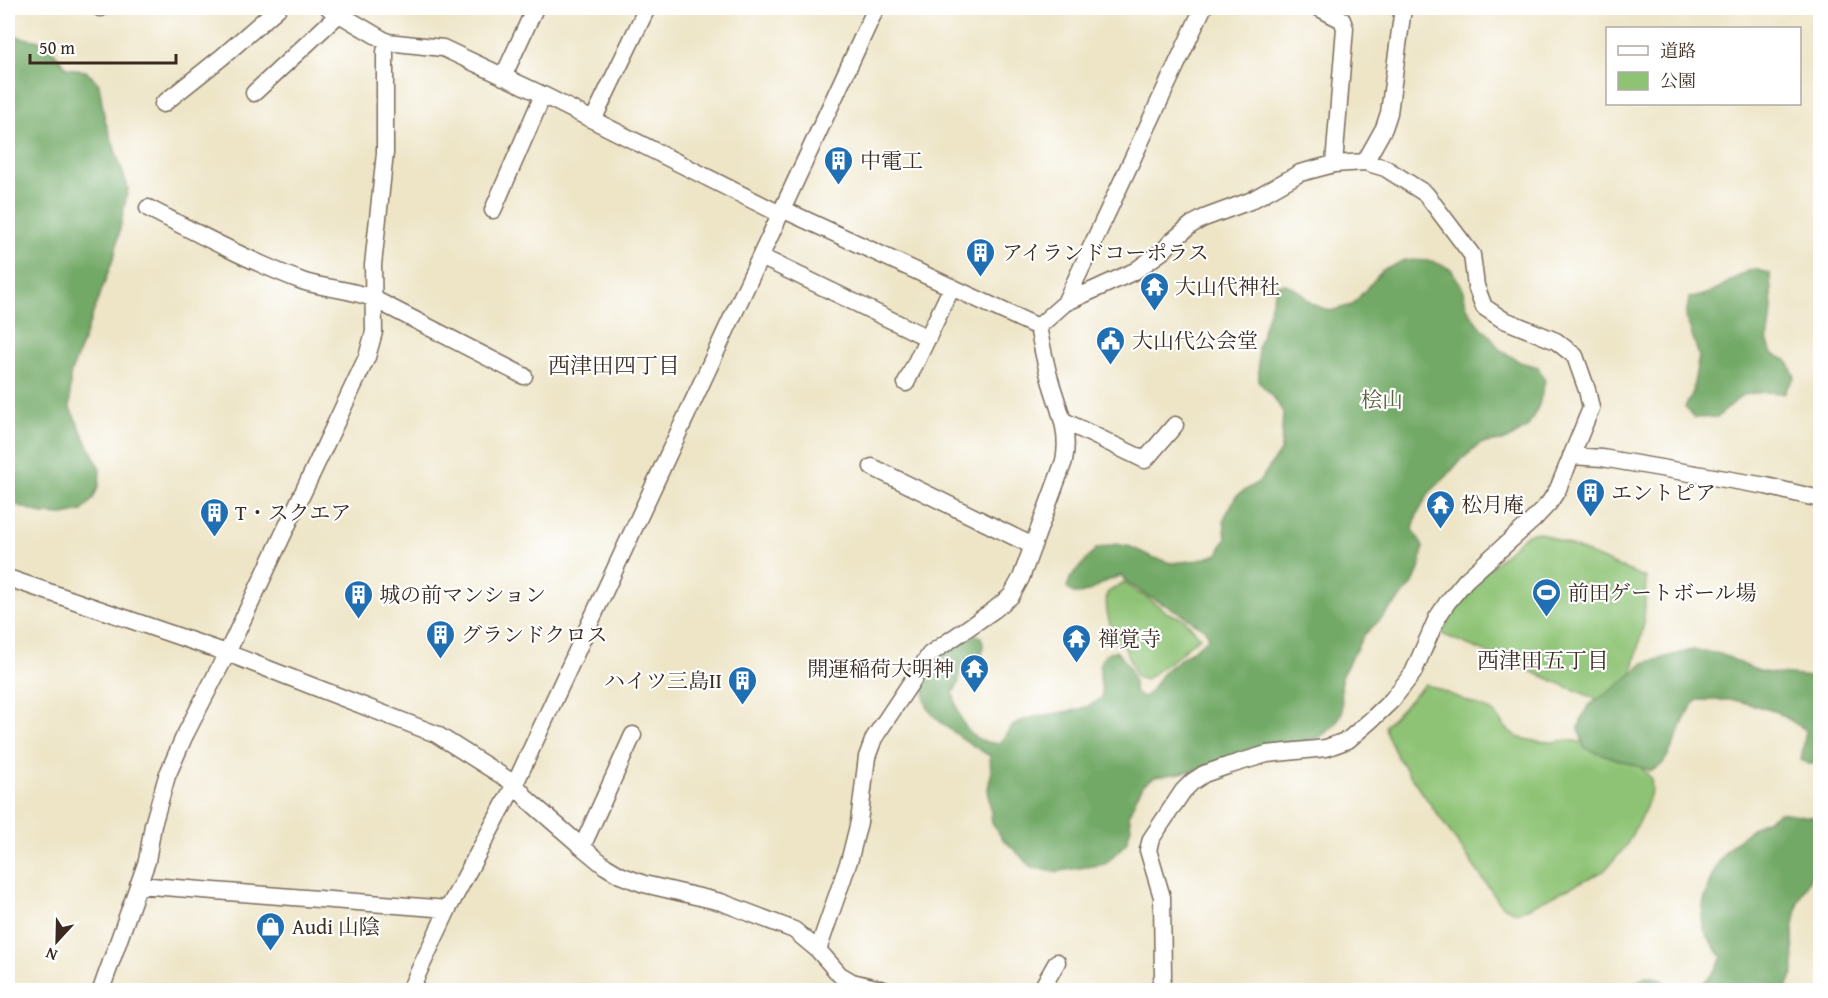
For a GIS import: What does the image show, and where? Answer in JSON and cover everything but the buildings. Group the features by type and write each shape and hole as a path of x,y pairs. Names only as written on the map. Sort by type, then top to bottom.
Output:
{"street":[{"path":"163,104 278,8"},
{"path":"503,77 535,8"},
{"path":"593,120 647,8"},
{"path":"410,990 448,909 515,784 876,8"},
{"path":"1065,303 1203,8"},
{"path":"1319,8 1342,20 1346,28 1334,164"},
{"path":"1365,162 1384,128 1389,113 1403,8"},
{"path":"254,93 334,11 387,42 443,48 781,211 1038,327"},
{"path":"101,990 147,861 153,825 167,776 367,357 374,332 373,266 385,153 385,52 387,42"},
{"path":"493,210 543,95"},
{"path":"1038,327 1065,303 1135,272 1164,250 1181,232 1204,218 1250,201 1300,172 1334,164 1365,162 1386,168 1426,194 1472,255 1476,286 1484,307 1502,319 1556,340 1575,356 1591,408 1558,489 1549,503 1540,514 1466,579 1437,618 1413,673 1392,700 1348,740 1326,748 1267,754 1227,766 1204,774 1183,791 1151,839 1148,850 1162,897 1163,976 1158,990"},
{"path":"148,208 238,254 302,280 374,299 524,376"},
{"path":"760,257 928,338"},
{"path":"906,383 952,287"},
{"path":"818,950 850,858 859,822 867,757 874,738 930,654 1011,596 1021,578 1064,461 1066,438 1064,421 1049,376 1038,327"},
{"path":"1064,421 1145,460 1175,425"},
{"path":"1570,456 1614,460 1766,486 1821,499"},
{"path":"872,467 1033,546"},
{"path":"8,578 227,653 436,734 515,784 528,800 604,866 633,881 721,902 794,930 818,950 850,986 884,990"},
{"path":"582,847 633,735"},
{"path":"138,885 448,909"},
{"path":"1041,990 1057,962"}],"green space":[{"path":"13,36 45,42 67,68 86,71 99,84 105,120 128,188 115,254 70,376 70,408 100,469 99,485 93,499 82,511 64,515 43,514 8,502 8,42"},
{"name":"桧山","path":"1405,260 1432,261 1451,269 1462,287 1467,307 1499,349 1520,362 1538,367 1545,381 1539,405 1527,428 1507,440 1480,444 1430,492 1417,515 1413,529 1423,547 1420,567 1412,585 1364,635 1341,677 1342,712 1335,725 1320,737 1210,768 1155,777 1144,784 1136,798 1129,814 1131,828 1126,843 1105,864 1054,872 1032,867 1002,838 992,823 988,789 991,774 990,756 947,727 928,708 925,700 926,683 933,667 954,646 976,635 981,637 982,656 959,673 959,682 953,693 958,712 966,728 979,739 988,742 999,743 1014,725 1024,720 1071,711 1093,704 1102,697 1100,669 1103,657 1108,653 1115,651 1126,663 1132,674 1134,691 1144,697 1148,694 1167,669 1209,637 1205,629 1141,592 1121,576 1080,594 1071,592 1067,587 1071,577 1096,549 1116,544 1131,547 1171,563 1199,560 1218,554 1226,538 1224,519 1236,496 1260,481 1281,450 1283,412 1259,382 1258,347 1277,285 1286,284 1299,291 1312,304 1330,311 1352,305 1383,270"},
{"path":"1753,269 1770,273 1772,311 1767,339 1772,354 1787,360 1795,377 1784,393 1764,392 1742,395 1718,417 1694,418 1685,407 1692,394 1699,356 1686,317 1689,298 1714,291"},
{"name":"前田ゲートボール場","path":"1538,532 1646,578 1644,623 1630,681 1620,709 1442,634 1451,612 1471,585 1527,534"},
{"path":"1124,582 1168,613 1184,619 1200,637 1145,680 1136,677 1124,645 1116,643 1108,618 1107,593"},
{"path":"1692,650 1720,654 1760,671 1820,679 1820,764 1809,764 1801,760 1806,730 1777,712 1734,700 1697,700 1687,715 1668,756 1662,764 1651,771 1584,748 1579,728 1588,706 1620,684 1644,663"},
{"path":"1425,684 1494,712 1505,727 1517,737 1534,741 1569,740 1591,744 1632,758 1651,778 1652,789 1646,807 1626,846 1604,871 1517,913 1501,905 1398,758 1387,736 1385,726"},
{"path":"1780,812 1811,817 1820,814 1820,865 1812,874 1798,902 1793,932 1794,972 1786,990 1685,990 1698,986 1708,979 1722,957 1706,934 1702,917 1708,888 1719,861 1742,836"},
{"path":"1646,976 1658,978 1675,990 1570,990 1594,986 1634,985"}],"place":[{"name":"中電工","path":"839,186"},
{"name":"アイランドコーポラス","path":"981,278"},
{"name":"大山代神社","path":"1154,312"},
{"name":"大山代公会堂","path":"1111,366"},
{"name":"エントピア","path":"1590,518"},
{"name":"松月庵","path":"1440,530"},
{"name":"T・スクエア","path":"214,538"},
{"name":"前田ゲートボール場","path":"1547,618"},
{"name":"城の前マンション","path":"358,620"},
{"name":"グランドクロス","path":"440,660"},
{"name":"禅覚寺","path":"1077,664"},
{"name":"開運稲荷大明神","path":"975,694"},
{"name":"ハイツ三島Ⅱ","path":"743,706"},
{"name":"Audi 山陰","path":"271,952"}],"district":[{"name":"西津田四丁目","path":"614,365"},
{"name":"西津田五丁目","path":"1543,660"}]}
